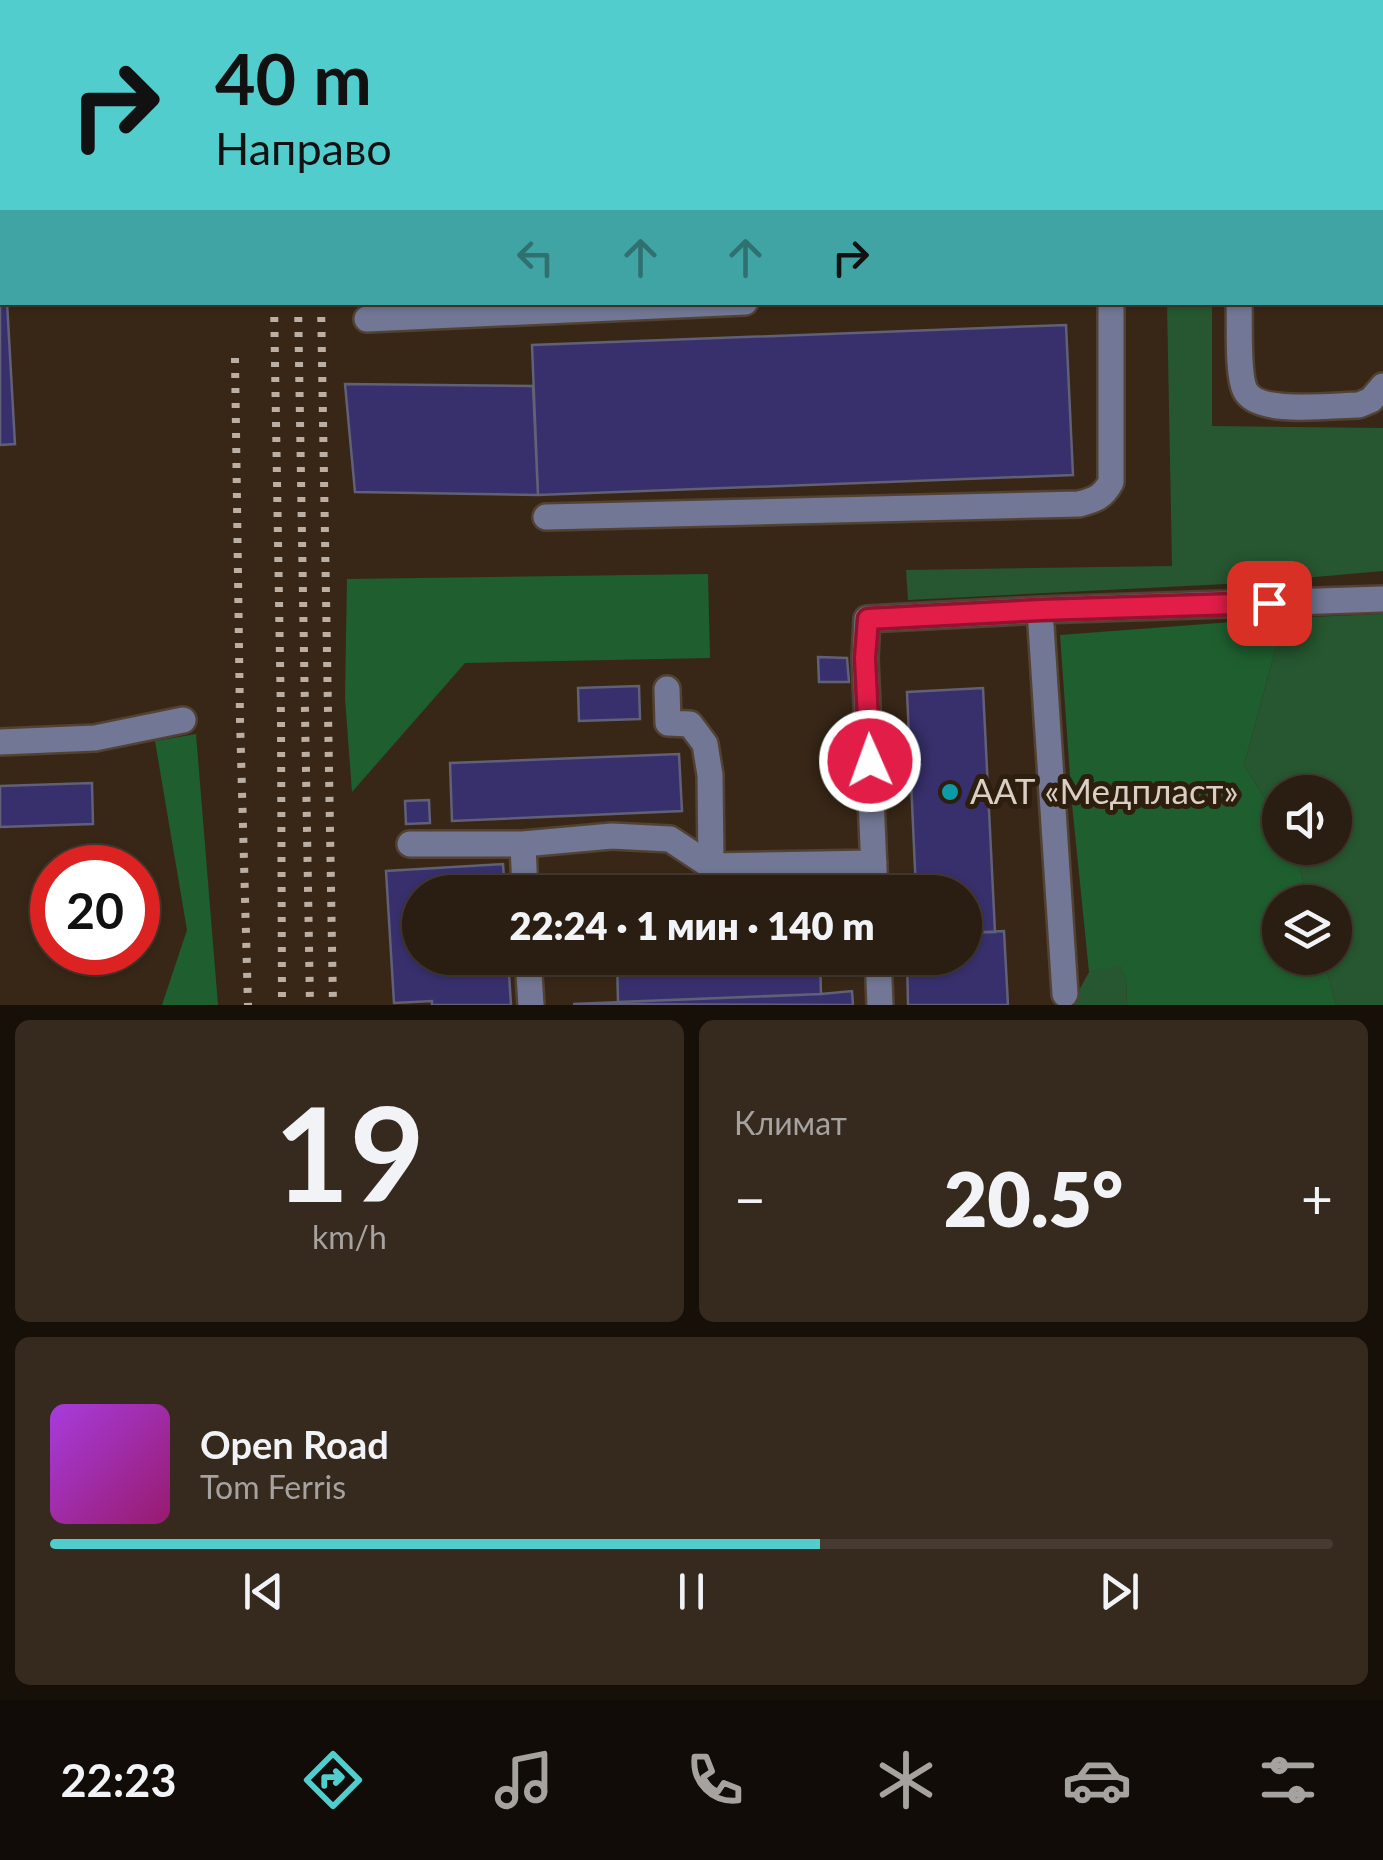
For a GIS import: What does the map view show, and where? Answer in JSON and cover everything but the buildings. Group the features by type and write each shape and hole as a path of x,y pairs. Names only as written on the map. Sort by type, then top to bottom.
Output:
{"lane":[{"path":"367,319 445,309 617,305"},
{"path":"546,517 1079,504 1095,500 1111,482 1111,305"},
{"path":"1239,305 1242,381 1246,394 1260,403 1358,405 1371,400 1383,386"},
{"path":"874,875 865,658 868,619 1383,600"},
{"path":"1040,610 1065,994"},
{"path":"667,689 668,723 690,724 705,744 710,775 711,866"},
{"path":"0,742 94,738 183,720"},
{"path":"410,844 523,844 612,836 670,839 711,866 874,863"},
{"path":"523,844 524,875"},
{"path":"529,975 530,1005"},
{"path":"879,975 880,1005"}],"green space":[{"path":"1167,305 1212,305 1212,426 1383,428 1383,571 1246,583 908,600 906,570 1172,566"},
{"path":"708,574 710,658 465,663 352,792 345,698 347,579"},
{"path":"1383,614 1383,1005 1336,1005 1328,975 1352,975 1352,885 1304,885 1299,865 1352,865 1352,775 1262,775 1262,794 1244,765 1284,618"},
{"path":"1284,618 1244,765 1262,794 1262,865 1299,865 1304,885 1262,885 1262,975 1328,975 1336,1005 1127,1005 1126,977 1120,965 1089,972 1060,635"},
{"path":"196,734 218,1005 162,1005 187,930 155,741"},
{"path":"1120,964 1126,977 1127,1005 1075,1005 1089,972"}],"railway":[{"path":"274,305 282,1005"},
{"path":"298,305 310,1005"},
{"path":"321,305 333,1005"},
{"path":"235,358 248,1005"}],"place":[{"name":"ААТ «Медпласт»","path":"950,792"}],"route":[{"path":"870,761 865,658 868,619 1269,603"}]}
